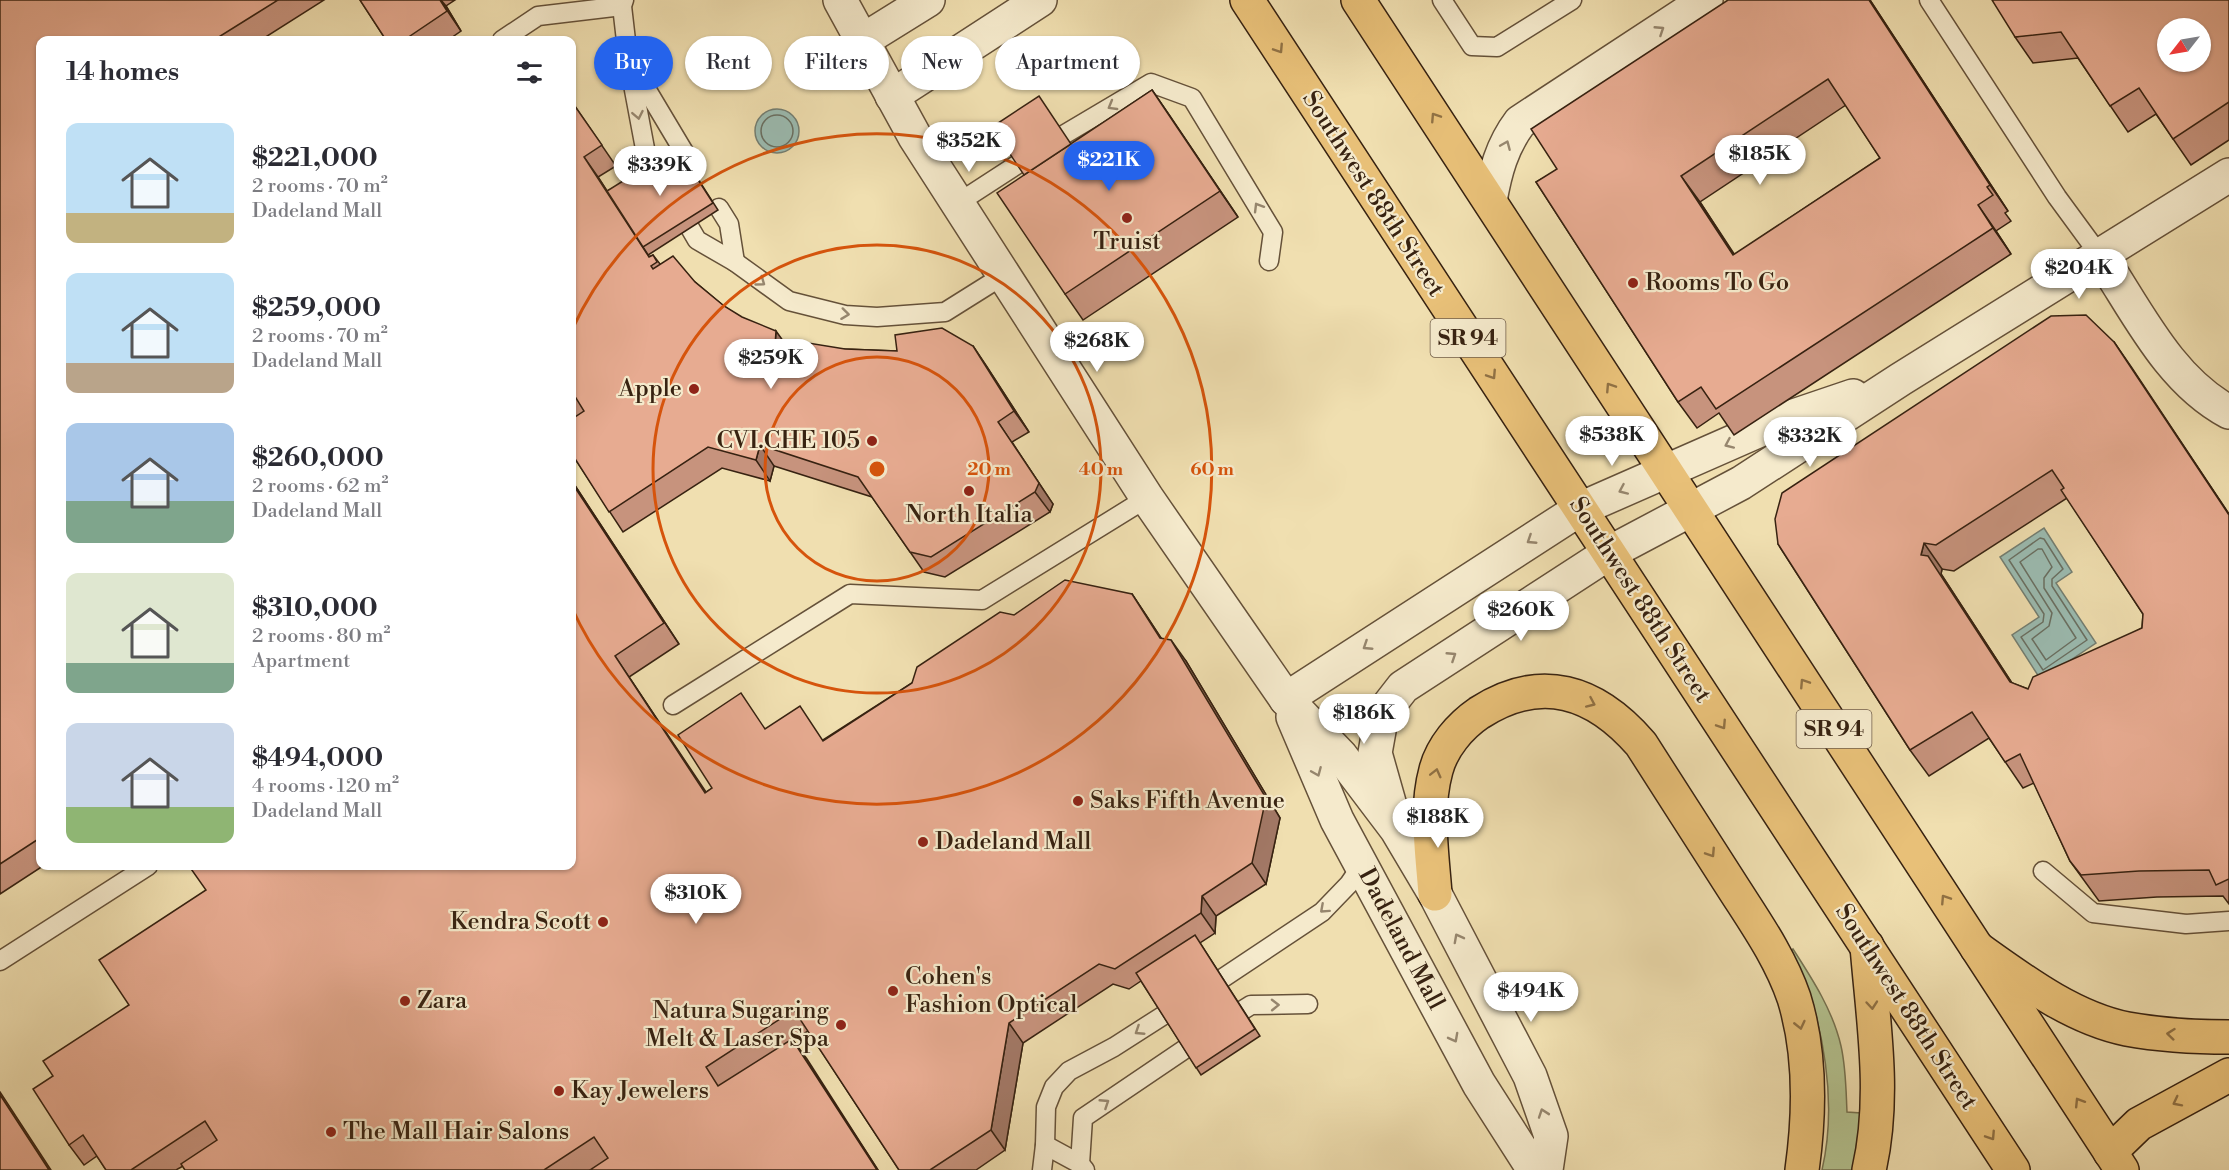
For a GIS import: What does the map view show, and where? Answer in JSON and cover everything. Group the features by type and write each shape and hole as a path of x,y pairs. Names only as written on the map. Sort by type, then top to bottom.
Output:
{"main road":[{"name":"Southwest 88th Street","path":"1247,0 2013,1170"},
{"name":"SR 94","path":"1358,0 1977,948 2110,1164"},
{"path":"1435,894 1430,814 1436,769 1450,740 1471,718 1497,701 1528,691 1567,693 1598,705 1624,725 1641,744 1773,951 1794,998 1802,1035 1807,1080 1808,1126 1802,1170"},
{"path":"1867,946 1878,1075 1874,1146 1869,1170"},
{"path":"1977,948 2023,981 2067,1006 2099,1020 2126,1029 2202,1037 2229,1037"},
{"path":"2110,1164 2139,1124 2229,1075"}],"street":[{"name":"Dadeland Mall","path":"840,0 859,36"},
{"path":"870,36 928,0"},
{"path":"892,96 1040,0"},
{"path":"1490,201 1497,164 1509,136 1520,122 1706,0"},
{"name":"Dadeland Mall","path":"889,90 915,137 1147,498 1286,699 1341,756 1397,830 1435,894 1530,1076 1551,1136 1546,1170"},
{"path":"1397,830 1375,753 1382,714 1403,687 1610,553 1741,483 1902,379 2229,175"},
{"path":"2101,256 2179,372 2212,403 2229,412"},
{"path":"1286,699 1580,509 1785,419 1902,379"},
{"name":"Dadeland Mall","path":"1286,699 1337,820 1479,1084 1534,1170"}],"lane":[{"path":"1442,0 1472,46 1497,47 1572,0"},
{"path":"1929,0 2057,197 2101,256"},
{"path":"508,36 538,16 623,3 626,36"},
{"path":"1065,134 1151,83 1192,98 1274,232 1269,261"},
{"path":"634,90 646,154 656,171"},
{"path":"647,90 684,152"},
{"path":"958,203 1018,164"},
{"path":"719,208 729,224 735,262"},
{"path":"690,228 697,240 735,262 789,301 835,313 867,316 945,312 1004,275"},
{"path":"673,705 850,594 982,600 1147,498"},
{"path":"1222,978 1322,912 1349,884 1362,865"},
{"path":"0,961 142,870"},
{"path":"2043,871 2093,913 2186,924 2229,921"},
{"path":"1243,1010 1251,1005 1308,1004"},
{"path":"1042,1170 1046,1107 1054,1087 1069,1071 1114,1047 1164,1015"},
{"path":"1045,1145 1082,1167 1083,1118 1185,1049"}],"green space":[{"path":"1793,949 1822,996 1833,1020 1844,1063 1847,1112 1861,1113 1853,1170 1822,1170 1828,1127 1825,1061 1811,997 1791,951"}],"water":[{"path":"777,109 786,110 793,115 798,122 798,140 793,147 786,152 777,153 768,152 761,147 756,140 755,131 756,122 761,115 768,110"},
{"path":"2044,528 2072,572 2056,583 2096,643 2041,680 2012,635 2039,617 2000,557"}],"building":[{"path":"0,0 278,0 220,36 36,36 36,841 0,864"},
{"path":"360,0 440,0 447,11 410,36 383,36"},
{"path":"1728,0 1869,0 1990,185 1987,187 1993,195 1978,205 1993,228 1716,409 1701,387 1678,402 1536,182 1557,169 1531,129","holes":["1828,79 1880,158 1733,255 1681,176"]},
{"path":"1992,0 2229,0 2229,102 2173,139 2139,88 2110,106 2061,32 2015,37"},
{"name":"Truist","path":"1152,90 1220,191 1065,294 997,193"},
{"path":"1039,96 1071,144 1024,175 992,127"},
{"path":"576,108 602,145 584,157 649,257 653,255 657,262 651,266 653,269 673,256 695,282 724,306 742,317 776,331 775,346 785,350 784,364 789,366 796,341 845,349 897,351 895,335 942,328 973,346 1014,411 998,422 1039,483 1035,492 931,557 910,552 858,477 760,445 756,460 708,447 609,512 576,460 576,416 584,411 576,398"},
{"path":"677,147 713,203 643,247 607,191"},
{"path":"2086,315 2114,342 2229,515 2229,879 2216,885 2209,870 2081,875 2070,861 2020,754 2005,762 1972,712 1910,750 1778,544 1775,519 1782,493 2051,316","holes":["2052,470 2064,488 2061,490 2143,614 2142,628 2033,677 2028,689 2010,682 1928,556 1921,555 1924,543 1936,545"]},
{"name":"Dadeland Mall","path":"576,489 664,623 615,656 705,793 712,788 678,735 741,693 765,729 800,706 823,741 912,683 917,667 1000,612 1014,615 1065,580 1132,594 1160,638 1171,640 1266,798 1252,863 1202,896 1201,913 1115,969 1099,964 1009,1023 991,1130 930,1170 899,1170 794,1010 706,1067 718,1086 792,1039 877,1170 590,1170 608,1158 594,1137 544,1170 185,1170 181,1164 217,1140 205,1121 131,1170 106,1170 83,1135 69,1145 33,1089 53,1076 43,1061 129,1005 99,960 206,890 192,870 576,870"},
{"path":"1195,935 1255,1029 1196,1068 1136,973"},
{"path":"0,1095 49,1170 0,1170"}],"place":[{"name":"Truist","path":"1127,218"},
{"name":"Rooms To Go","path":"1633,283"},
{"name":"Apple","path":"694,389"},
{"name":"CVI.CHE 105","path":"872,441"},
{"name":"North Italia","path":"969,491"},
{"name":"Saks Fifth Avenue","path":"1078,801"},
{"name":"Dadeland Mall","path":"923,842"},
{"name":"Kendra Scott","path":"603,922"},
{"name":"Cohen's Fashion Optical","path":"893,991"},
{"name":"Zara","path":"405,1001"},
{"name":"Natura Sugaring Melt & Laser Spa","path":"841,1025"},
{"name":"Kay Jewelers","path":"559,1091"},
{"name":"The Mall Hair Salons","path":"331,1132"}]}
